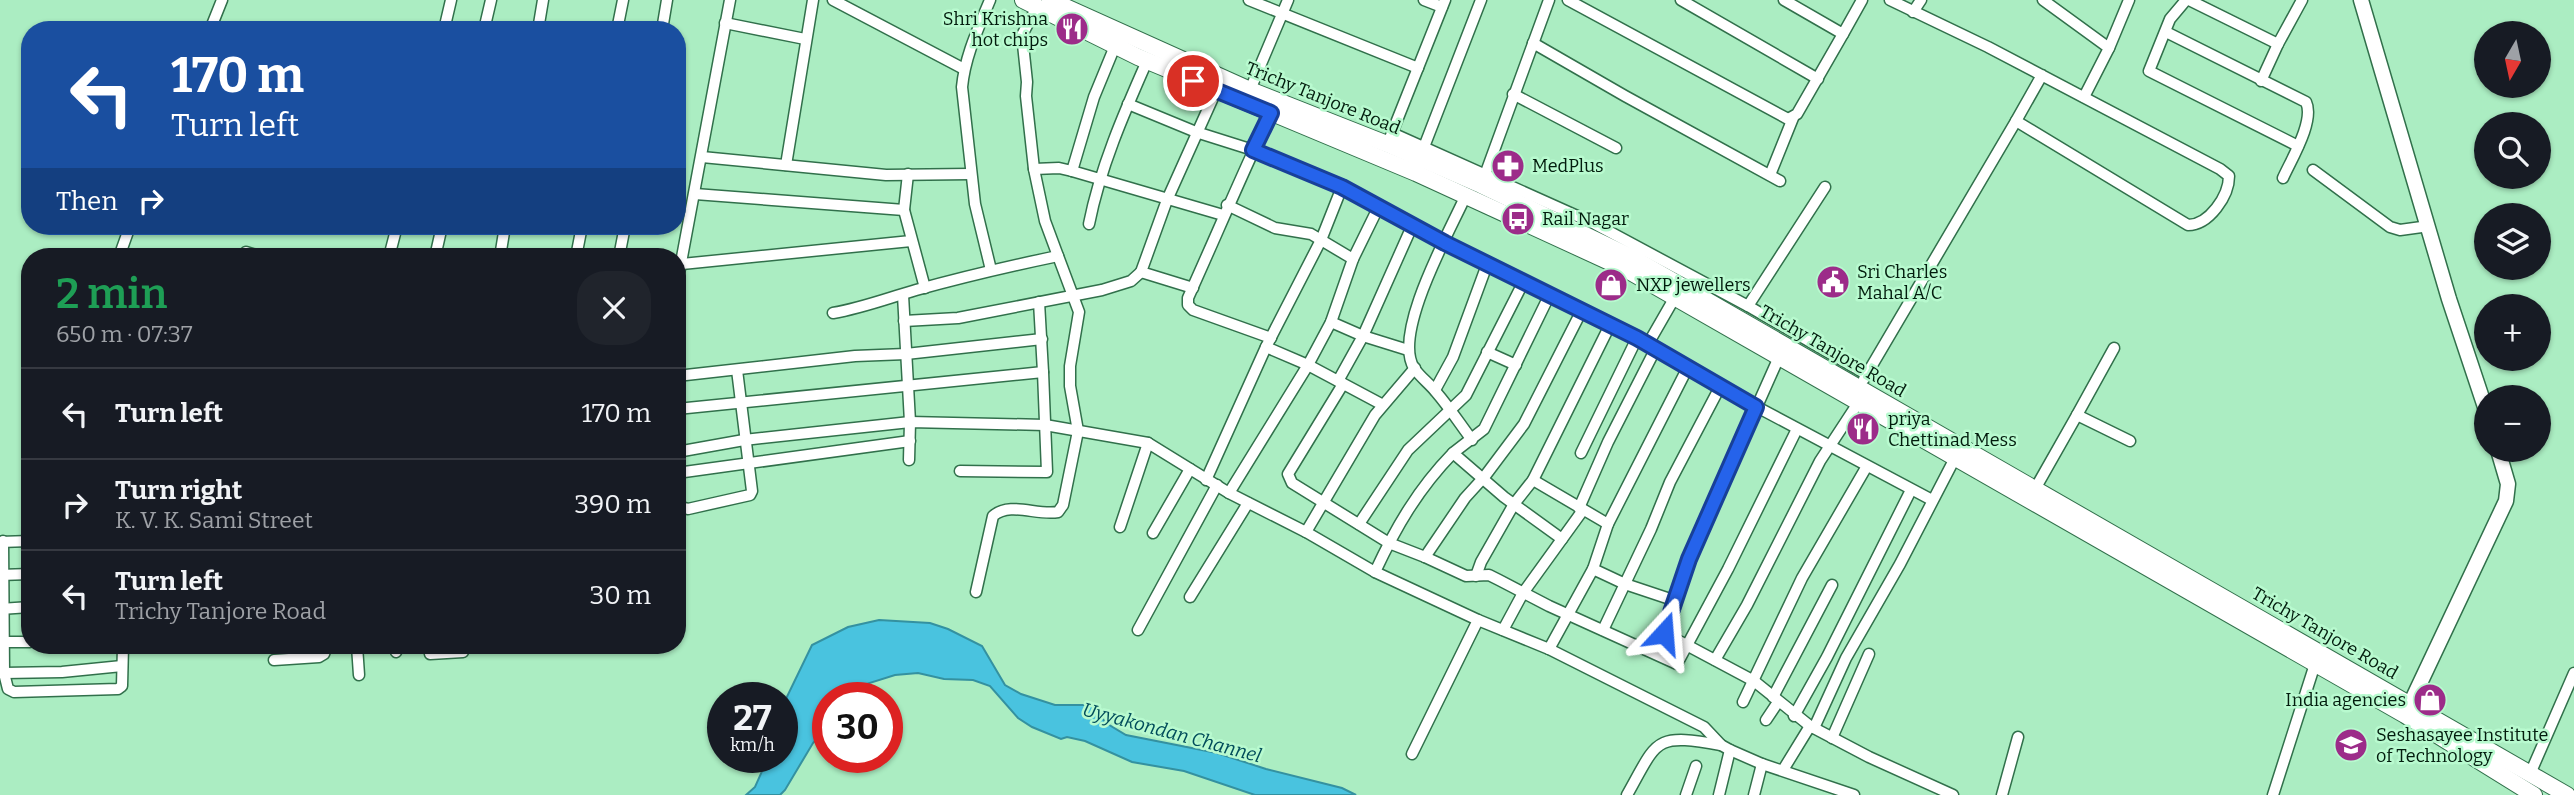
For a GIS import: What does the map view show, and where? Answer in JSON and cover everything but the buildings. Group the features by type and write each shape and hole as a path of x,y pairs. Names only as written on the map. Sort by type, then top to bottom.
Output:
{"highway":[{"name":"Trichy Tanjore Road","path":"1040,3 1147,61 1466,195 1627,270 1779,357 1861,388 1955,458 2315,664 2567,795"},
{"name":"Trichy Tanjore Road","path":"1040,3 1250,90 1390,139 1633,258 2035,489 2408,710 2534,795"}],"main road":[{"path":"2359,2 2478,385"},
{"path":"2408,710 2506,501 2508,484 2502,462"}],"street":[{"path":"214,21 222,0"},
{"path":"446,21 451,0"},
{"path":"486,21 491,0"},
{"path":"540,21 543,0"},
{"path":"619,21 623,0"},
{"path":"664,21 667,0"},
{"path":"685,248 730,0"},
{"path":"786,165 813,0"},
{"path":"834,0 964,69"},
{"path":"990,0 964,69 962,87 975,204 991,270"},
{"path":"1249,0 1418,68"},
{"path":"1250,90 1288,0"},
{"path":"1424,0 1443,4 1390,139 1424,147 1595,224 1748,306 1861,388"},
{"path":"1424,147 1481,0"},
{"path":"1485,175 1549,0"},
{"path":"1568,0 1783,118 1793,118"},
{"path":"1681,0 1818,79"},
{"path":"1784,0 1843,34"},
{"path":"1533,43 1775,178 1793,118 1862,0"},
{"path":"1890,0 1988,47 2220,169 2229,176 2229,186 2207,219 2198,225 2188,225 2016,121"},
{"path":"1913,12 1921,0"},
{"path":"2043,0 2109,48"},
{"path":"2084,97 2129,0"},
{"path":"2278,44 2188,0 2170,19 2149,71 2298,146"},
{"path":"2261,81 2302,0"},
{"path":"976,592 993,516 1007,508 1047,514 1058,512 1063,505 1078,431 1070,386 1070,366 1079,312 1048,229 1034,169 1021,35 1040,3"},
{"path":"725,23 805,39"},
{"path":"2166,32 2306,102 2309,115 2283,178"},
{"path":"1072,171 1094,97 1115,46"},
{"path":"1089,224 1101,180 1128,104 1147,61"},
{"path":"1715,660 1747,605 1820,461 2042,75"},
{"path":"904,321 958,318 1131,281 1141,272 1167,200 1216,91"},
{"path":"1513,94 1616,148"},
{"path":"1128,104 1196,132 1253,150 1342,187 1445,243 1647,343 1756,407 1932,500"},
{"path":"1271,113 1225,210 1209,254 1188,298 1188,305 1193,310 1268,342 1383,405"},
{"path":"702,157 886,174 971,174"},
{"path":"1034,169 1059,168 1072,171 1167,200 1225,210 1275,228 1304,232 1353,258"},
{"path":"2312,170 2390,226 2400,230 2429,226"},
{"path":"908,174 904,210 925,288"},
{"path":"1138,630 1211,482 1268,342 1321,240 1342,187"},
{"path":"1748,306 1825,187"},
{"path":"695,194 904,210"},
{"path":"1466,195 1421,294 1411,324 1408,350 1415,368 1472,440"},
{"path":"1229,493 1308,365 1331,322 1353,258 1379,206"},
{"path":"1413,224 1341,382 1289,474 1292,483 1389,543 1425,556 1454,572 1471,577 1489,575 1677,664 1728,569 1797,429"},
{"path":"686,264 911,241"},
{"path":"833,313 868,307 991,270 1058,256"},
{"path":"1435,390 1453,358 1488,262"},
{"path":"1141,272 1193,288"},
{"path":"1359,524 1408,450 1466,395 1524,281"},
{"path":"1376,572 1389,543 1427,480 1453,453 1484,429 1550,294"},
{"path":"903,295 910,422 909,460"},
{"path":"1581,453 1675,298"},
{"path":"960,471 1047,472 1040,302"},
{"path":"1425,556 1465,498 1524,424 1582,310"},
{"path":"1331,322 1363,336 1408,350"},
{"path":"1476,576 1486,552 1514,504 1533,480 1610,325"},
{"path":"686,375 1042,339"},
{"path":"1503,630 1523,593 1581,509 1647,343"},
{"path":"2035,489 2115,348"},
{"path":"1487,352 1516,365"},
{"path":"1779,357 1689,559 1664,633 1754,681 1794,716 1812,727 1869,757 1953,795"},
{"path":"1549,649 1593,569 1608,524 1688,367"},
{"path":"1306,532 1322,501 1383,405 1415,368"},
{"path":"686,509 747,498 752,491 737,370"},
{"path":"686,408 1043,372"},
{"path":"1603,630 1670,482 1721,385"},
{"path":"2077,415 2130,441"},
{"path":"686,450 744,440 910,422 1045,425 1148,443 1229,493 1376,572 1478,620 1549,649 1704,727 1726,748"},
{"path":"686,472 910,441"},
{"path":"1120,527 1148,443"},
{"path":"1453,453 1514,504 1562,539"},
{"path":"1783,770 1812,727 1846,658 1900,564 1955,458"},
{"path":"1743,702 1802,578 1867,466"},
{"path":"1153,533 1190,469"},
{"path":"1533,480 1608,524"},
{"path":"1794,716 1827,657 1911,490"},
{"path":"1190,597 1248,503"},
{"path":"21,541 1,542 2,642 8,689 14,692 118,689 122,686 123,654"},
{"path":"1593,569 1625,584 1676,601"},
{"path":"2,575 21,574"},
{"path":"1766,720 1832,585"},
{"path":"2,608 21,607"},
{"path":"1412,754 1478,620"},
{"path":"2,642 21,642"},
{"path":"274,660 319,657 324,654"},
{"path":"358,654 359,675"},
{"path":"1832,737 1869,654"},
{"path":"2273,795 2315,664"},
{"path":"4,673 122,666"},
{"path":"2530,774 2574,673"},
{"path":"2002,795 2018,737"},
{"path":"1627,795 1653,750 1661,743 1683,739 1726,748 1762,764 1854,795"},
{"path":"1719,795 1726,748"},
{"path":"1754,795 1762,764"},
{"path":"1686,795 1696,766"}],"water":[{"path":"879,620 930,623 982,646 1005,685 1021,694 1055,705 1092,705 1106,723 1126,735 1217,753 1266,769 1342,788 1356,795 1255,795 1184,771 1132,762 1085,741 1067,737 1061,739 1032,727 1018,718 990,686 973,680 944,679 918,673 895,675 873,682 812,682 812,745 798,768 798,682 794,682 812,645 848,627"},
{"path":"761,773 795,773 780,795 746,795 755,787"}],"place":[{"name":"Shri Krishna hot chips","path":"1072,29"},
{"name":"MedPlus","path":"1508,166"},
{"name":"Rail Nagar","path":"1518,219"},
{"name":"Sri Charles Mahal A/C","path":"1833,282"},
{"name":"NXP jewellers","path":"1611,285"},
{"name":"priya Chettinad Mess","path":"1863,429"},
{"name":"India agencies","path":"2430,700"},
{"name":"Seshasayee Institute of Technology","path":"2351,745"}],"route":[{"path":"1193,81 1271,113 1253,150 1342,187 1445,243 1637,338 1756,407 1689,559 1664,633"}],"water label":[{"name":"Uyyakondan Channel","path":"1172,732"}]}
